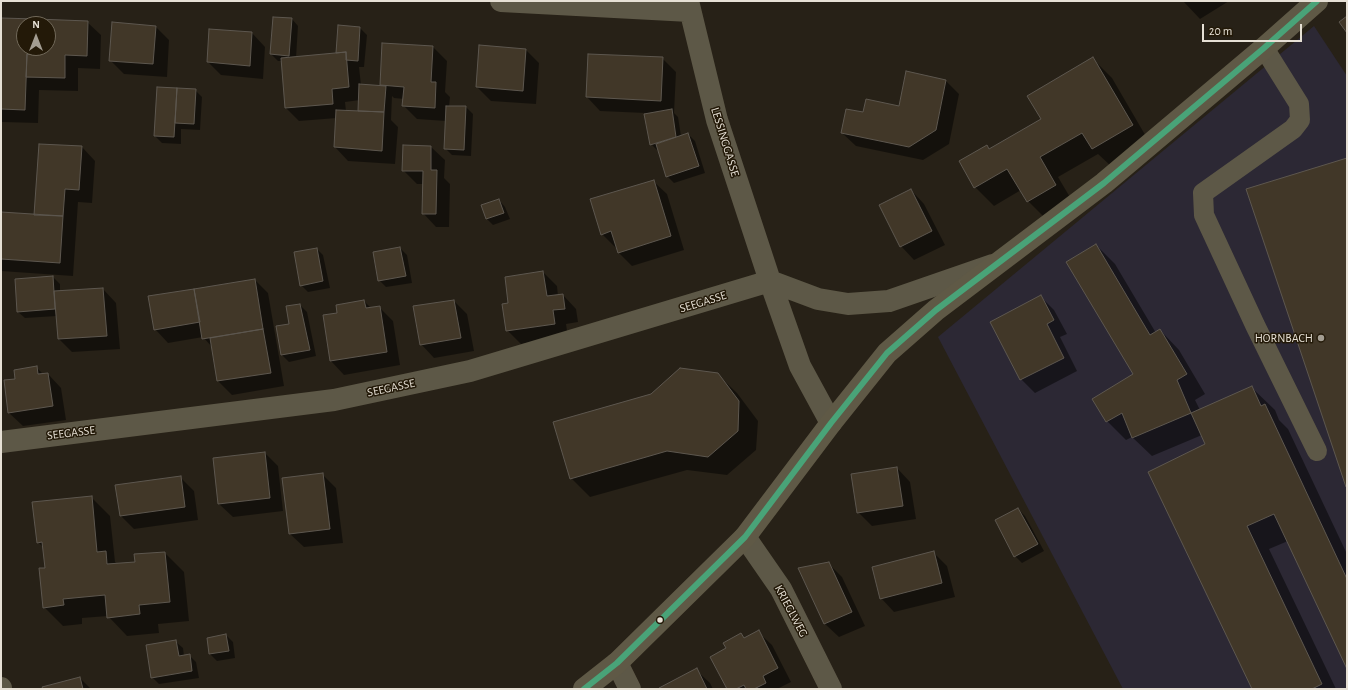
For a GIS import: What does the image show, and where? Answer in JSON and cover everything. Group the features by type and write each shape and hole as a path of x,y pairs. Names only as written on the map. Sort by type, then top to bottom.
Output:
{"street":[{"path":"500,1 689,6"},
{"path":"584,689 617,663 745,537 831,423 887,353 936,310 1104,182 1264,48 1317,1"},
{"name":"LESSINGGASSE","path":"689,6 717,120 770,281 800,366 831,423"},
{"path":"770,281 818,299 855,304 889,301 996,264"},
{"name":"SEEGASSE","path":"1,442 334,400 463,373 770,281"},
{"name":"KRIEGLWEG","path":"745,537 781,589 831,689"},
{"path":"617,663 630,689"}],"lane":[{"path":"1264,48 1299,104 1300,120 1293,129 1202,192 1204,215 1255,325 1317,451"}],"shaded area":[{"path":"1314,26 1347,76 1347,689 1123,689 938,337"}],"building":[{"path":"1347,16 1347,33 1339,22"},
{"path":"273,17 292,18 289,56 270,54"},
{"path":"1,18 16,18 16,56 27,56 25,110 1,109"},
{"path":"56,20 88,21 87,56 65,55 65,78 26,77 27,56 56,56"},
{"path":"112,22 156,26 153,64 109,61"},
{"path":"338,25 360,27 358,61 346,60 346,52 336,53"},
{"path":"209,29 252,32 250,66 207,62"},
{"path":"382,43 433,46 431,82 436,82 435,108 402,106 404,87 380,85"},
{"path":"479,45 526,49 523,91 476,87"},
{"path":"346,52 349,87 332,89 333,104 285,108 281,58"},
{"path":"588,54 663,57 661,101 586,97"},
{"path":"1093,57 1133,125 1092,149 1082,133 1040,157 1056,185 1027,202 1007,169 974,188 959,161 987,145 989,149 1041,119 1027,96"},
{"path":"906,71 946,80 936,130 909,147 841,133 846,109 863,112 866,99 899,106"},
{"path":"359,84 386,86 384,112 358,111"},
{"path":"157,87 177,88 174,137 154,136"},
{"path":"177,88 196,89 194,124 175,123"},
{"path":"446,106 466,106 464,150 444,149"},
{"path":"672,109 676,137 650,145 644,114"},
{"path":"336,110 384,112 382,151 334,147"},
{"path":"688,133 699,166 666,177 656,144"},
{"path":"39,144 82,146 79,190 65,189 63,216 34,215"},
{"path":"403,145 431,146 431,170 437,170 436,214 422,214 423,171 402,171"},
{"name":"HORNBACH","path":"1347,158 1347,486 1346,487 1246,189"},
{"path":"654,180 671,236 618,253 611,231 601,235 590,199"},
{"path":"911,189 932,231 900,247 879,205"},
{"path":"499,199 504,213 486,219 481,205"},
{"path":"1,212 63,216 60,263 1,259"},
{"path":"1096,244 1150,335 1160,329 1187,374 1177,380 1191,413 1132,438 1122,413 1106,422 1092,399 1133,374 1066,262"},
{"path":"400,247 406,276 378,281 373,252"},
{"path":"317,248 323,281 300,286 294,252"},
{"path":"543,271 547,296 563,294 565,309 553,310 555,324 506,331 502,304 508,303 505,277"},
{"path":"53,276 55,309 17,312 15,279"},
{"path":"255,279 263,329 202,339 194,289"},
{"path":"103,288 107,336 58,339 54,291"},
{"path":"194,289 200,322 154,330 148,296"},
{"path":"1041,295 1054,320 1047,324 1064,358 1020,380 990,322"},
{"path":"364,300 366,308 380,306 387,352 330,361 323,315 337,313 336,305"},
{"path":"454,300 461,338 420,345 413,306"},
{"path":"300,304 310,350 281,355 276,326 289,324 286,306"},
{"path":"263,329 271,373 217,381 210,338"},
{"path":"37,366 38,374 48,373 53,406 8,413 4,380 15,379 14,370"},
{"path":"680,368 718,373 739,401 738,431 708,457 667,451 570,479 553,422 651,394"},
{"path":"1252,386 1261,406 1265,404 1347,579 1347,669 1274,514 1247,526 1322,684 1312,689 1252,689 1148,472 1205,444 1191,413"},
{"path":"265,452 270,498 218,504 213,458"},
{"path":"897,467 903,506 857,513 851,474"},
{"path":"323,473 330,529 289,534 282,478"},
{"path":"181,476 185,507 120,516 115,485"},
{"path":"92,496 97,552 106,551 107,564 135,562 134,554 165,552 170,602 139,605 140,614 107,618 105,595 63,599 64,605 43,608 39,568 45,568 42,542 37,543 32,502"},
{"path":"1018,508 1038,544 1014,557 995,520"},
{"path":"934,551 942,583 880,599 872,567"},
{"path":"829,562 852,612 824,624 798,568"},
{"path":"759,630 778,668 763,676 766,683 754,689 746,689 744,685 736,689 727,689 710,657 726,648 723,643 741,633 744,638"},
{"path":"226,634 229,651 209,654 207,638"},
{"path":"176,640 179,656 190,654 192,671 151,678 146,645"},
{"path":"697,668 707,689 659,689 659,688"},
{"path":"80,677 83,689 43,689 42,687"}],"transit line":[{"path":"584,689 617,663 745,537 831,423 887,353 936,310 1104,183 1264,48 1317,1"}],"place":[{"name":"HORNBACH","path":"1321,338"}]}
